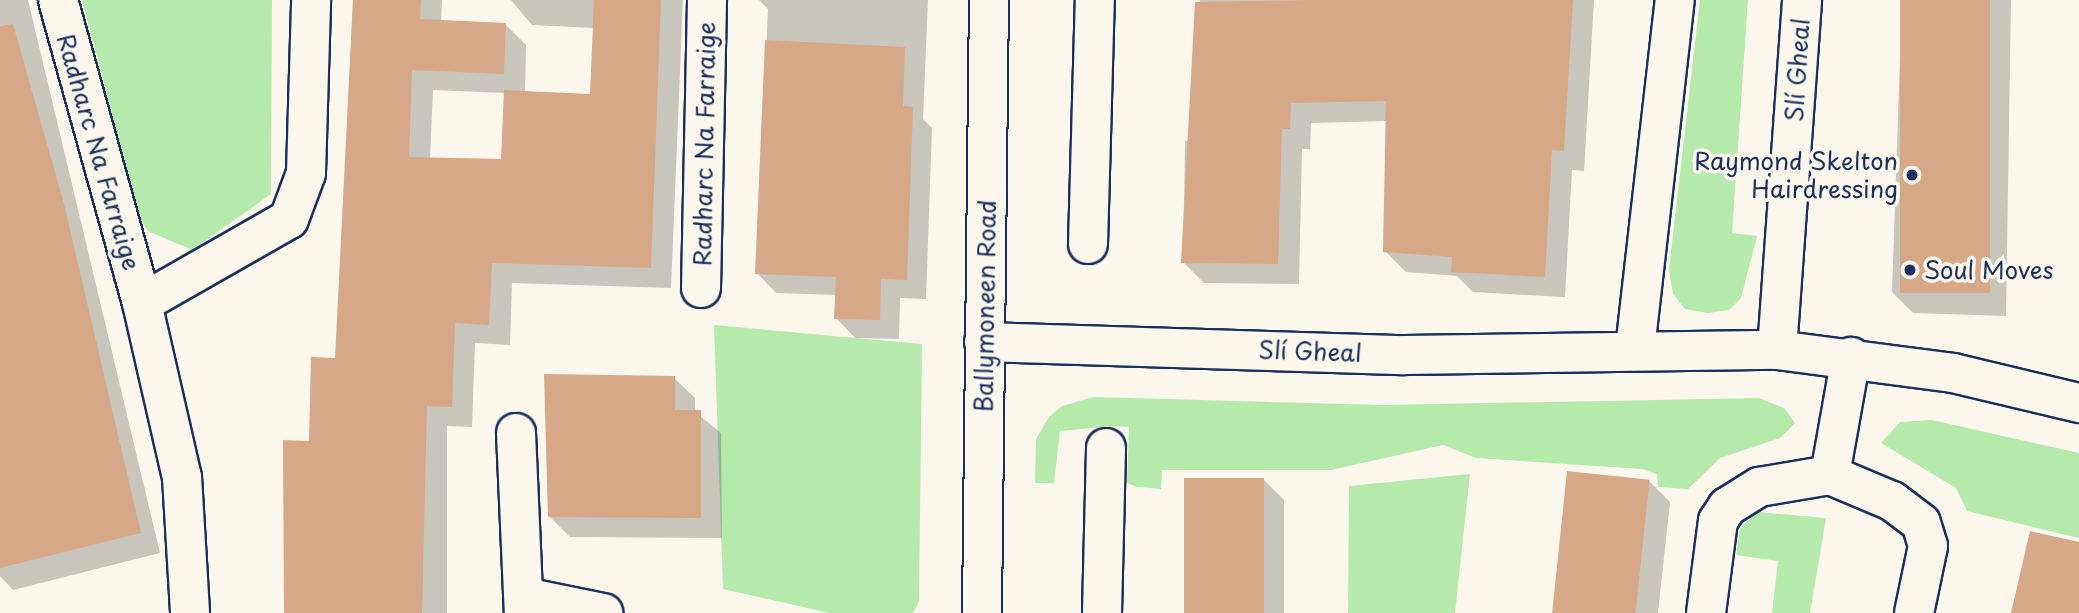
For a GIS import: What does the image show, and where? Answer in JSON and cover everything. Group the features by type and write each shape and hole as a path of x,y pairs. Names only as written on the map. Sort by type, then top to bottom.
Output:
{"street":[{"name":"Radharc Na Farraige","path":"58,0 142,303 182,477 191,613"},
{"name":"Radharc Na Farraige","path":"142,303 289,219 306,173 311,0"},
{"name":"Radharc Na Farraige","path":"701,288 707,0"},
{"name":"Ballymoneen Road","path":"982,613 989,0"},
{"path":"1088,244 1095,0"},
{"path":"1635,349 1675,0"},
{"name":"Slí Gheal","path":"1777,350 1802,0"},
{"name":"Slí Gheal","path":"984,342 1404,355 1635,349 1777,350 1851,357 2079,402"},
{"path":"1830,475 1851,357"},
{"path":"516,433 524,605 603,613"},
{"path":"1102,613 1106,448"},
{"path":"1706,613 1718,521 1727,507 1759,487 1830,475 1892,502 1921,523 1928,545 1914,613"}],"green space":[{"path":"82,0 272,0 271,194 192,250 148,231 139,216"},
{"path":"1700,0 1748,0 1732,233 1757,236 1741,298 1729,310 1708,313 1685,309 1673,294 1669,269"},
{"path":"714,325 922,344 919,601 913,613 830,613 723,589"},
{"path":"1093,397 1383,405 1759,398 1784,408 1795,423 1780,438 1720,458 1688,489 1658,487 1657,474 1642,469 1476,458 1443,445 1331,470 1162,470 1161,489 1137,487 1127,483 1129,427 1111,426 1060,431 1054,483 1035,483 1036,439 1049,417 1062,406"},
{"path":"1932,420 2079,453 2079,538 1967,511 1956,488 1881,443 1900,422"},
{"path":"1470,474 1455,613 1348,613 1349,486"},
{"path":"1758,512 1826,518 1810,613 1772,613 1778,561 1736,555 1740,528"}],"building":[{"path":"353,0 421,0 420,19 506,23 504,74 412,70 409,157 501,159 504,90 590,94 594,0 661,0 651,268 492,263 489,325 455,323 452,407 427,406 422,613 284,613 283,440 309,441 311,357 335,358"},
{"path":"1573,0 1564,151 1552,150 1545,277 1451,272 1452,257 1383,252 1386,101 1291,103 1290,129 1282,129 1278,264 1181,263 1195,2"},
{"path":"1900,0 1990,0 1990,293 1900,293"},
{"path":"13,24 64,204 141,533 0,568 0,26"},
{"path":"765,40 905,47 903,106 913,107 907,280 881,279 880,320 834,319 836,277 755,274"},
{"path":"544,374 675,376 675,410 701,410 701,518 548,517"},
{"path":"1567,471 1650,480 1636,613 1552,613"},
{"path":"1184,478 1264,478 1264,613 1184,613"},
{"path":"2030,531 2079,542 2079,613 2011,613"}],"place":[{"name":"Raymond Skelton Hairdressing","path":"1912,175"},
{"name":"Soul Moves","path":"1910,270"}]}
